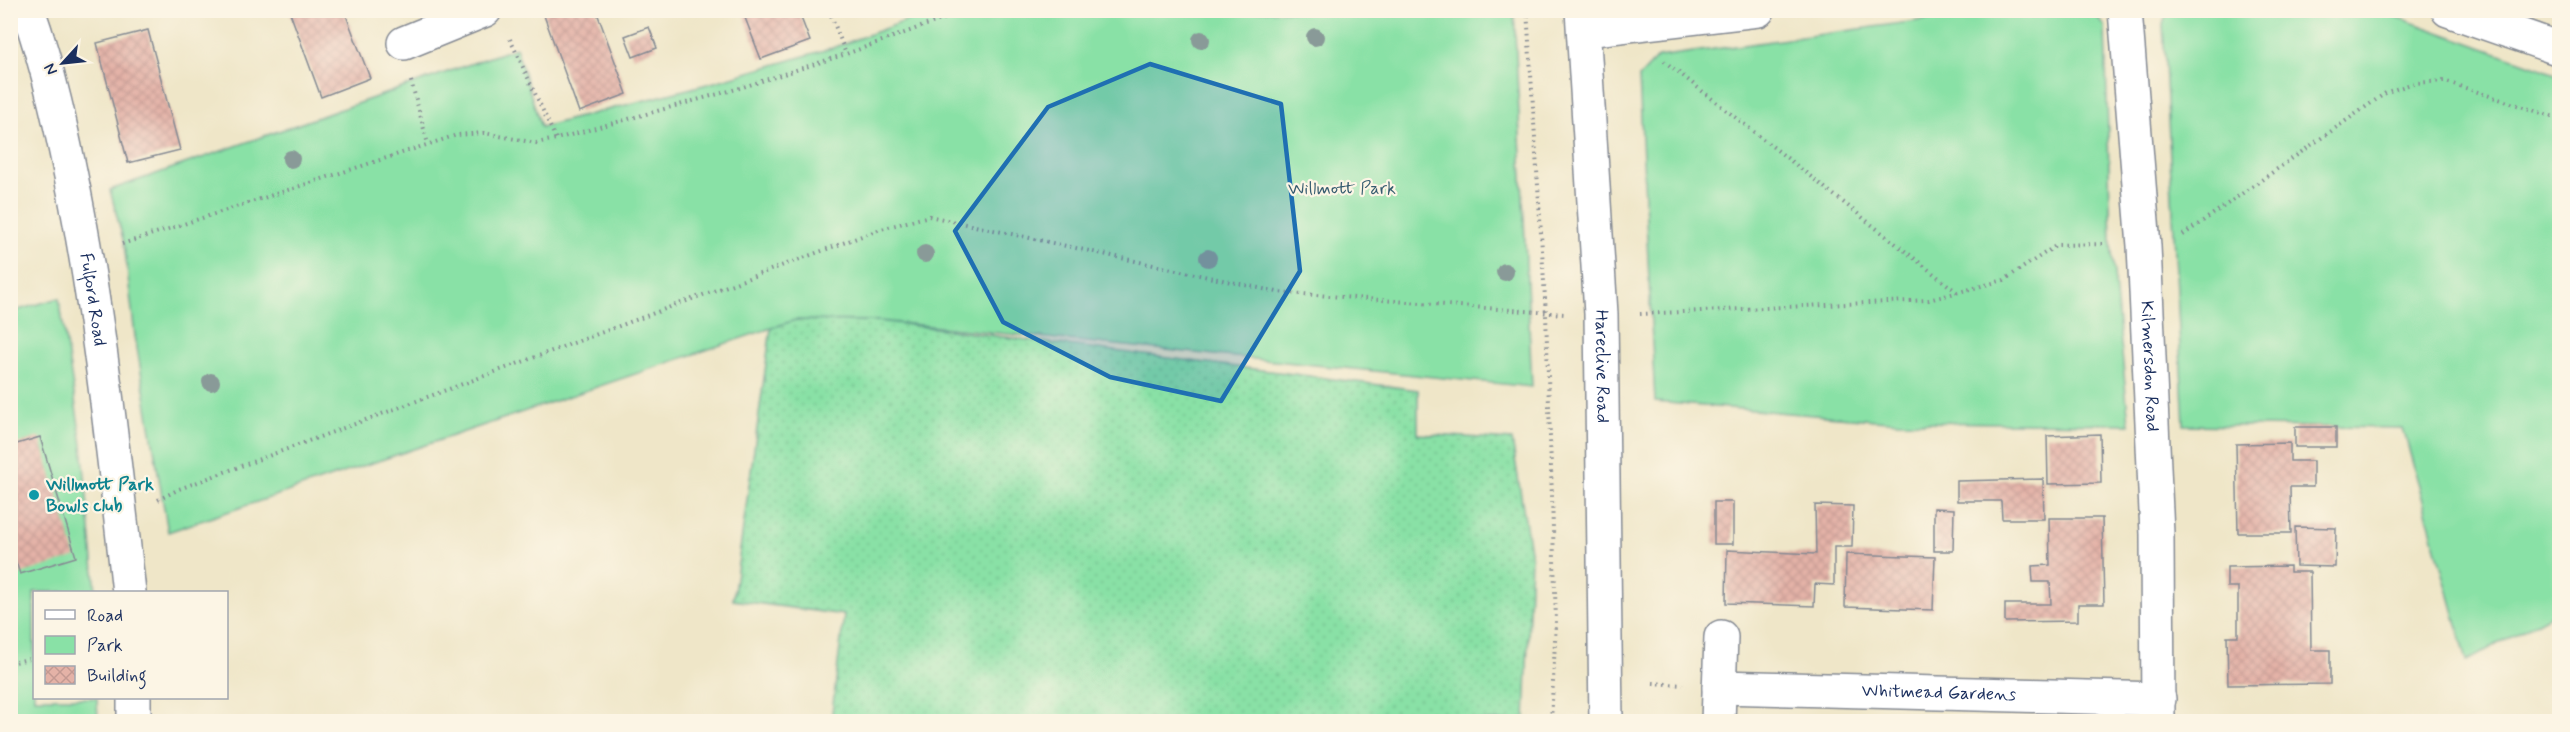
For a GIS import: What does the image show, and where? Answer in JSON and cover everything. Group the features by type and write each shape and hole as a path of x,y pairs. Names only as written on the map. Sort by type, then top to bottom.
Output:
{"street":[{"path":"1583,20 1758,10"},
{"name":"Kilmersdon Road","path":"2126,10 2144,246 2157,534 2159,710"},
{"path":"2448,10 2559,49"},
{"name":"Fulford Road","path":"23,15 61,126 86,254 108,397 129,591"},
{"path":"404,43 449,17 495,20"},
{"name":"Hareclive Road","path":"1583,20 1600,314 1606,722"},
{"path":"1718,722 1720,638"},
{"name":"Whitmead Gardens","path":"1719,687 2159,710"},
{"path":"134,699 134,722"}],"path":[{"path":"829,10 846,54"},
{"path":"86,254 457,135 484,133 536,143 556,139 740,88 846,54 968,10"},
{"path":"1527,10 1546,314 1556,621 1551,722"},
{"path":"495,20 516,48 556,139"},
{"path":"404,43 428,144"},
{"path":"1658,57 1958,292"},
{"path":"120,518 190,485 881,229 929,216 1277,292 1546,314 1653,314 1929,300 2004,280 2057,245 2144,246 2180,236 2387,92 2414,83 2444,81 2559,119"},
{"path":"10,663 33,658"}],"highlighted area":[{"path":"1150,64 1281,104 1300,271 1221,401 1110,377 1003,322 955,231 1048,107"}],"green space":[{"path":"1995,10 2092,11 2105,26 2111,244 2129,424 1900,422 1655,402 1639,77 1658,57"},
{"name":"Willmott Park","path":"932,11 1514,11 1532,387 880,321 795,320 168,532 135,336 124,243 110,190 516,48 541,127 715,82 835,47"},
{"path":"2168,11 2380,11 2559,75 2559,610 2467,661 2403,428 2184,425 2163,24"},
{"name":"Willmott Park Bowls club","path":"59,298 82,445 96,591 33,591 33,699 97,699 98,721 11,722 11,312"},
{"path":"795,320 880,321 1418,390 1418,434 1512,440 1531,557 1525,721 831,721 844,615 733,600 771,328"}],"building":[{"path":"289,10 344,10 370,78 321,97"},
{"path":"542,10 596,10 627,94 579,112"},
{"path":"742,10 798,10 810,41 761,59"},
{"path":"649,27 657,48 633,57 625,36"},
{"path":"148,30 180,150 128,163 97,43"},
{"path":"2295,427 2336,427 2336,447 2295,447"},
{"path":"2100,434 2101,483 2048,484 2047,436"},
{"name":"Willmott Park Bowls club","path":"40,437 76,557 20,574 10,544 10,446"},
{"path":"2290,443 2290,461 2313,461 2313,487 2290,487 2291,533 2238,533 2236,444"},
{"path":"2043,479 2044,519 2002,519 2001,501 1957,501 1957,481"},
{"path":"1714,502 1733,502 1733,544 1714,544"},
{"path":"1815,505 1853,506 1852,547 1834,547 1834,585 1815,584 1814,606 1726,603 1727,550 1816,554"},
{"path":"1934,508 1954,509 1953,551 1934,551"},
{"path":"2049,518 2102,518 2104,604 2078,604 2078,621 2005,622 2005,604 2051,604 2050,582 2033,582 2032,566 2050,565"},
{"path":"2295,527 2336,528 2335,567 2296,566"},
{"path":"1846,554 1935,557 1933,610 1845,607"},
{"path":"2290,566 2290,572 2310,572 2311,650 2330,650 2330,684 2228,685 2227,636 2238,636 2238,587 2227,587 2227,567"}],"place":[{"name":"Willmott Park Bowls club","path":"34,495"}]}
